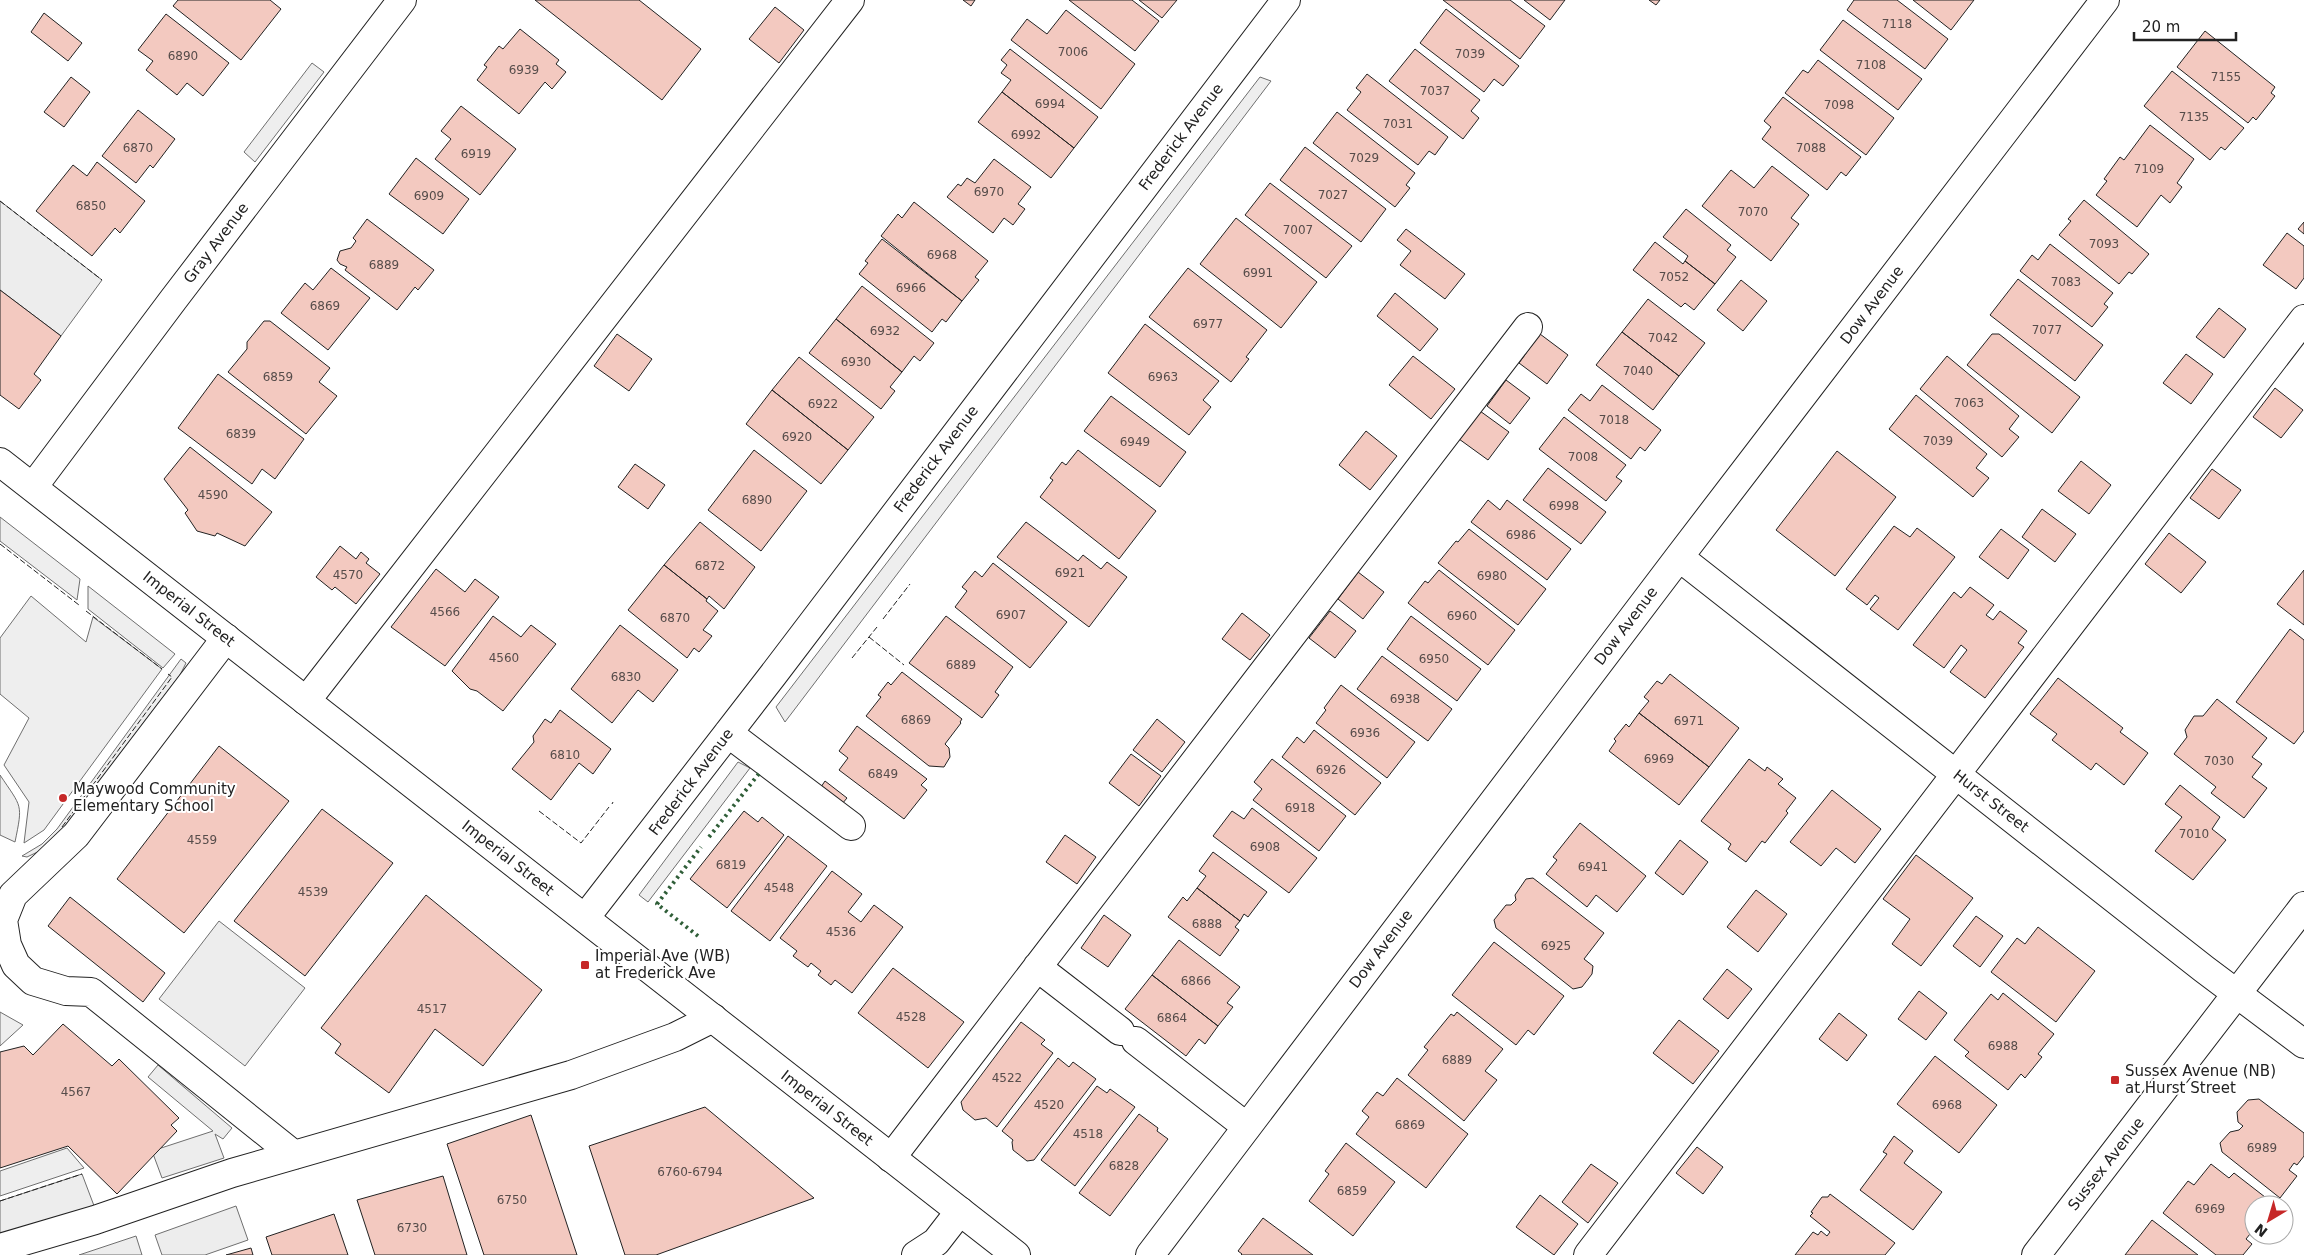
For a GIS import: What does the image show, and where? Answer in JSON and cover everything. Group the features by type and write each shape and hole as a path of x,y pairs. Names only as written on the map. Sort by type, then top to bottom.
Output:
{"street":[{"name":"Gray Avenue","path":"33,488 173,300 402,0"},
{"path":"306,701 850,0"},
{"name":"Frederick Avenue","path":"585,918 1286,0"},
{"name":"Dow Avenue","path":"1150,1255 1679,556 2105,0"},
{"path":"1588,1255 2304,320"},
{"path":"890,1158 1528,327"},
{"name":"Imperial Street","path":"0,462 1016,1255"},
{"name":"Hurst Street","path":"1679,556 2304,1044"},
{"path":"226,638 76,836 13,895 3,920 6,945 16,965 33,981 66,991 91,992 294,1155"},
{"path":"728,733 851,826"},
{"name":"Sussex Avenue","path":"2036,1255 2304,906"},
{"path":"1037,967 1247,1127"},
{"path":"8,1249 232,1173 571,1075 675,1037 713,1018"},
{"path":"916,1255 936,1242 960,1211"}],"shaded area":[{"path":"312,63 324,72 255,162 244,152"},
{"path":"1260,77 1271,81 785,722 776,707"},
{"path":"0,201 102,280 61,336 0,290"},
{"path":"0,517 80,579 77,600 0,541"},
{"path":"88,586 175,654 163,668 88,609"},
{"path":"31,596 86,642 93,617 162,669 44,830 24,843 29,802 4,765 29,718 0,694 0,638"},
{"path":"181,659 186,663 180,675 50,846 27,857 22,856 42,844 57,829"},
{"path":"738,762 750,768 648,902 639,895"},
{"path":"0,775 19,806 20,812 15,842 0,835"},
{"path":"219,921 305,988 245,1066 159,999"},
{"path":"0,1012 23,1025 0,1046"},
{"path":"158,1065 232,1128 223,1139 215,1134 224,1158 162,1178 152,1151 213,1131 148,1077"},
{"path":"67,1148 84,1168 0,1196 0,1171"},
{"path":"82,1174 96,1211 0,1238 0,1201"},
{"path":"236,1206 248,1240 205,1255 162,1255 155,1235"},
{"path":"136,1236 142,1255 79,1255"}],"building":[{"path":"178,0 270,0 281,9 241,60 173,6"},
{"path":"535,0 639,0 701,49 662,100"},
{"path":"963,0 975,0 971,6"},
{"path":"1069,0 1132,0 1159,21 1135,51"},
{"path":"1139,0 1177,0 1162,18"},
{"path":"1443,0 1510,0 1545,26 1520,59"},
{"path":"1524,0 1565,0 1550,20"},
{"path":"1649,0 1660,0 1656,5"},
{"path":"1854,0 1897,0 1948,39 1925,69 1847,10"},
{"path":"1913,0 1974,0 1951,30"},
{"path":"775,7 804,30 779,63 749,39"},
{"path":"1446,9 1519,66 1503,86 1494,79 1484,92 1420,43"},
{"path":"1066,10 1135,64 1101,109 1011,40 1027,19 1047,34"},
{"path":"44,13 82,43 68,61 31,32"},
{"path":"166,14 229,63 203,96 187,83 177,95 146,70 153,61 138,50"},
{"path":"1843,20 1922,79 1898,110 1820,50"},
{"path":"520,29 559,60 556,64 566,72 552,89 545,82 519,114 477,80 487,67 484,65 499,46 503,49"},
{"path":"2205,31 2275,87 2271,93 2275,96 2256,120 2253,117 2248,123 2177,67"},
{"path":"1010,49 1098,117 1074,148 1002,92 1011,80 1001,73 1007,65 1001,60"},
{"path":"1415,49 1480,100 1471,111 1479,118 1463,139 1389,81"},
{"path":"1818,60 1894,118 1866,155 1785,93 1803,70 1808,73"},
{"path":"2172,71 2244,128 2225,150 2221,147 2210,160 2144,106"},
{"path":"1367,74 1448,137 1435,155 1429,151 1418,165 1347,110 1361,92 1356,88"},
{"path":"71,77 90,92 64,127 44,112"},
{"path":"1002,92 1074,148 1051,178 978,122"},
{"path":"1783,97 1861,157 1846,176 1841,172 1827,190 1762,139 1771,127 1764,121"},
{"path":"461,106 516,149 480,195 435,159 451,139 441,131"},
{"path":"138,110 175,139 153,168 150,165 136,183 102,156"},
{"path":"1337,112 1415,173 1406,185 1410,188 1395,207 1313,143"},
{"path":"2150,125 2194,159 2177,183 2182,187 2170,203 2161,195 2137,227 2096,195 2107,181 2104,179 2120,157 2124,160"},
{"path":"1305,147 1386,209 1361,242 1280,180"},
{"path":"416,158 469,199 443,234 389,194"},
{"path":"994,159 1031,187 1018,204 1025,209 1013,225 1004,218 993,233 947,197 958,184 961,186 967,178 975,183"},
{"path":"97,162 145,201 120,233 115,228 92,256 36,211 73,165 87,176"},
{"path":"1772,166 1809,195 1791,218 1799,224 1771,261 1702,206 1731,170 1754,188"},
{"path":"1270,183 1352,246 1326,278 1245,215"},
{"path":"2084,200 2149,254 2132,274 2129,272 2119,284 2059,235 2071,221 2068,219"},
{"path":"914,202 988,261 975,277 979,280 962,301 881,236 898,214 902,218"},
{"path":"1686,209 1731,245 1727,250 1736,257 1715,284 1685,261 1688,256 1663,237"},
{"path":"1236,218 1317,282 1281,328 1200,264"},
{"path":"367,219 434,270 418,290 415,287 397,310 345,270 347,267 340,264 337,260 340,251 351,248 356,241 353,238"},
{"path":"2304,222 2304,234 2298,229"},
{"path":"1406,229 1465,274 1445,299 1400,265 1411,251 1397,240"},
{"path":"2287,233 2304,246 2304,278 2296,289 2263,265"},
{"path":"882,239 962,301 946,322 942,319 932,332 859,274 868,263 865,261"},
{"path":"1655,242 1683,264 1685,261 1715,284 1694,310 1685,303 1681,307 1633,270"},
{"path":"2050,244 2113,293 2104,304 2108,307 2092,327 2020,271 2032,255 2038,260"},
{"path":"331,268 370,298 328,350 281,313 305,283 313,290"},
{"path":"1188,268 1267,330 1246,357 1249,359 1231,382 1149,317"},
{"path":"2018,279 2103,345 2075,381 1990,315"},
{"path":"1741,280 1767,301 1743,331 1717,310"},
{"path":"862,286 934,343 920,361 914,356 902,372 836,319"},
{"path":"0,290 61,336 34,374 41,380 19,409 0,395"},
{"path":"1395,293 1438,329 1420,351 1377,316"},
{"path":"1648,299 1705,343 1679,376 1622,332"},
{"path":"2219,308 2246,329 2224,358 2196,337"},
{"path":"836,319 902,372 890,387 895,391 881,409 809,353"},
{"path":"264,321 270,321 330,368 319,382 337,396 306,434 228,372 247,349 247,342"},
{"path":"1145,324 1219,381 1203,400 1211,407 1189,435 1108,373"},
{"path":"1622,332 1679,376 1653,410 1596,365"},
{"path":"617,334 652,359 629,391 594,366"},
{"path":"1540,334 1568,355 1547,384 1519,363"},
{"path":"1992,334 1999,334 2080,397 2052,433 1967,365"},
{"path":"2186,354 2213,374 2191,404 2163,383"},
{"path":"1413,356 1455,389 1431,419 1389,385"},
{"path":"1947,356 2019,416 2009,429 2019,437 2002,457 1920,389"},
{"path":"799,357 874,417 848,450 772,390"},
{"path":"218,374 304,439 275,479 262,469 252,484 178,428"},
{"path":"1506,380 1530,398 1510,424 1487,406"},
{"path":"1602,385 1661,430 1645,451 1640,447 1631,459 1568,410 1581,394 1590,401"},
{"path":"2275,388 2303,410 2281,438 2253,417"},
{"path":"772,390 848,450 821,484 746,424"},
{"path":"1916,395 1987,454 1976,468 1989,478 1973,497 1889,429"},
{"path":"1111,396 1186,452 1160,487 1084,431"},
{"path":"1480,411 1509,432 1488,460 1459,439"},
{"path":"1564,417 1626,465 1616,477 1622,481 1606,501 1539,449"},
{"path":"1366,431 1397,456 1370,490 1339,465"},
{"path":"190,447 272,512 245,546 217,533 215,536 197,531 185,513 188,510 164,479"},
{"path":"754,450 807,491 761,551 708,510"},
{"path":"1078,450 1156,511 1119,559 1040,497 1053,480 1050,478 1062,462 1066,465"},
{"path":"1837,451 1896,497 1835,576 1776,530"},
{"path":"2081,461 2111,485 2089,514 2058,491"},
{"path":"635,464 665,485 648,509 618,487"},
{"path":"1548,468 1606,512 1581,544 1523,500"},
{"path":"2212,469 2241,490 2219,519 2190,498"},
{"path":"1488,500 1500,510 1507,500 1571,549 1547,580 1471,522"},
{"path":"2042,509 2076,534 2055,562 2022,537"},
{"path":"700,522 755,567 724,609 709,596 707,599 664,565"},
{"path":"1026,522 1078,561 1083,555 1101,569 1107,562 1127,577 1089,627 997,557"},
{"path":"1894,526 1910,537 1917,528 1955,557 1898,630 1870,609 1879,598 1875,595 1867,605 1846,589"},
{"path":"1469,529 1546,589 1518,625 1438,563 1456,541 1458,542"},
{"path":"2001,529 2029,550 2008,579 1979,557"},
{"path":"2169,533 2206,562 2181,593 2145,564"},
{"path":"340,546 356,559 361,552 369,559 366,563 380,574 356,604 335,587 332,590 316,577"},
{"path":"993,563 1067,622 1030,668 955,607 967,591 962,587 975,571 982,577"},
{"path":"664,565 707,599 706,601 718,611 703,630 712,636 699,652 694,648 687,658 628,610"},
{"path":"436,569 465,592 475,579 499,597 445,666 391,627"},
{"path":"1439,570 1515,630 1488,665 1408,603 1425,581 1428,583"},
{"path":"2304,570 2304,625 2277,604"},
{"path":"1358,572 1384,592 1363,619 1338,599"},
{"path":"1970,587 1994,605 1986,615 1993,620 2000,611 2027,631 2018,643 2024,647 1985,698 1950,672 1967,650 1961,645 1944,668 1913,645 1954,592 1961,598"},
{"path":"1330,611 1356,631 1335,658 1309,638"},
{"path":"1242,613 1270,635 1250,660 1222,639"},
{"path":"493,616 521,637 531,625 556,644 503,711 477,691 470,689 452,671"},
{"path":"946,616 1013,667 995,692 999,695 982,718 909,663"},
{"path":"1411,616 1481,669 1457,701 1387,649"},
{"path":"620,625 678,670 653,702 638,690 612,723 571,689"},
{"path":"2290,629 2304,640 2304,731 2294,744 2236,702"},
{"path":"1382,656 1452,709 1428,741 1357,689"},
{"path":"902,672 962,719 945,744 949,748 950,757 944,767 929,766 866,716 881,697 878,695 888,682 891,685"},
{"path":"1670,674 1739,728 1709,767 1639,713 1649,701 1644,697 1657,681 1662,684"},
{"path":"2058,678 2123,728 2120,732 2148,753 2124,785 2096,763 2091,770 2052,740 2057,734 2030,714"},
{"path":"1341,685 1415,742 1387,778 1316,723 1326,710 1324,708"},
{"path":"2217,699 2267,738 2252,757 2262,764 2252,777 2267,788 2244,818 2211,793 2216,787 2174,754 2187,737 2185,730 2194,716 2203,716"},
{"path":"560,710 611,749 593,774 579,763 551,800 512,769 534,742 533,736 545,719 551,723"},
{"path":"1639,713 1709,767 1679,805 1609,751 1616,741 1614,739 1626,724 1629,727"},
{"path":"1157,719 1185,742 1162,772 1133,750"},
{"path":"857,726 927,779 921,785 927,790 904,819 839,770 848,758 839,751"},
{"path":"1314,730 1381,783 1355,815 1282,757 1297,737 1304,743"},
{"path":"219,746 289,801 184,933 117,879"},
{"path":"1131,754 1161,776 1139,806 1109,783"},
{"path":"1272,759 1346,816 1319,851 1253,800 1262,789 1254,782"},
{"path":"1749,759 1765,771 1767,767 1783,779 1778,784 1796,798 1786,811 1788,813 1765,843 1762,841 1746,862 1728,849 1731,844 1701,821"},
{"path":"825,781 847,798 842,804 821,787"},
{"path":"2180,785 2220,817 2212,829 2226,840 2193,880 2155,851 2182,817 2165,804"},
{"path":"1832,790 1881,829 1855,863 1836,848 1821,866 1790,842"},
{"path":"1252,808 1317,858 1289,893 1213,836 1232,811 1244,819"},
{"path":"322,809 393,863 305,976 234,921"},
{"path":"744,811 758,822 762,817 784,835 727,908 690,879"},
{"path":"1580,823 1646,876 1617,912 1596,895 1587,907 1546,874 1557,860 1553,857"},
{"path":"1065,835 1096,857 1077,884 1046,862"},
{"path":"788,836 827,866 770,941 731,911"},
{"path":"1680,840 1708,862 1683,895 1655,873"},
{"path":"1213,852 1267,892 1248,917 1244,914 1240,921 1197,888 1206,876 1199,871"},
{"path":"1916,855 1973,898 1921,966 1892,944 1910,919 1883,899"},
{"path":"832,871 862,894 848,912 861,922 874,905 903,927 852,993 835,980 831,985 818,975 821,971 811,963 808,967 793,956 797,951 780,938"},
{"path":"1533,878 1604,933 1584,959 1593,966 1592,974 1582,987 1573,989 1496,928 1494,920 1506,905 1511,905 1516,900 1515,895 1526,879"},
{"path":"1197,888 1240,921 1235,927 1239,930 1220,956 1168,917 1183,897 1187,901"},
{"path":"1756,890 1787,914 1758,952 1727,927"},
{"path":"426,895 542,990 483,1066 435,1029 389,1093 335,1053 341,1044 321,1028"},
{"path":"70,897 165,973 143,1002 48,926"},
{"path":"1104,915 1131,935 1108,967 1081,948"},
{"path":"1976,916 2003,936 1980,967 1953,946"},
{"path":"2038,927 2095,971 2056,1022 1991,972 2017,938 2025,944"},
{"path":"1179,940 1240,987 1227,1003 1233,1007 1218,1026 1152,975"},
{"path":"1494,942 1564,996 1534,1035 1528,1030 1516,1045 1452,995"},
{"path":"893,968 964,1022 928,1068 858,1013"},
{"path":"1727,969 1752,989 1728,1019 1703,999"},
{"path":"1152,975 1218,1026 1205,1044 1199,1039 1186,1056 1125,1009"},
{"path":"1919,991 1947,1013 1926,1040 1898,1019"},
{"path":"2003,993 2054,1034 2038,1054 2042,1057 2025,1078 2021,1074 2008,1090 1965,1056 1969,1052 1954,1040 1991,994 1998,1000"},
{"path":"1457,1012 1503,1049 1485,1071 1497,1080 1464,1121 1408,1075 1428,1050 1424,1047 1451,1014 1454,1016"},
{"path":"1839,1013 1867,1035 1847,1061 1819,1039"},
{"path":"1679,1020 1719,1051 1693,1084 1653,1053"},
{"path":"1021,1022 1045,1040 1041,1044 1053,1053 997,1127 986,1118 975,1120 963,1110 961,1102"},
{"path":"63,1024 112,1066 119,1059 179,1118 171,1125 177,1131 117,1194 68,1146 0,1168 0,1052 24,1046 33,1055"},
{"path":"1935,1056 1997,1105 1959,1153 1897,1104"},
{"path":"1058,1058 1069,1067 1073,1062 1096,1079 1034,1160 1027,1161 1013,1150 1013,1140 1002,1131"},
{"path":"1397,1078 1468,1134 1426,1188 1356,1134 1369,1117 1362,1111 1377,1092 1383,1096"},
{"path":"1097,1086 1107,1093 1110,1089 1135,1107 1075,1186 1041,1160"},
{"path":"2259,1099 2304,1133 2304,1156 2297,1165 2294,1163 2289,1170 2297,1176 2282,1195 2276,1195 2222,1152 2220,1143 2230,1132 2239,1130 2243,1126 2238,1122 2237,1112 2248,1100"},
{"path":"705,1107 814,1198 656,1255 625,1255 589,1146"},
{"path":"1139,1114 1158,1128 1157,1131 1168,1139 1110,1216 1079,1193"},
{"path":"531,1115 577,1255 484,1255 447,1144"},
{"path":"1894,1136 1913,1151 1904,1163 1942,1192 1913,1230 1860,1190 1887,1154 1883,1152"},
{"path":"1346,1143 1395,1182 1353,1236 1309,1201 1329,1174 1325,1171"},
{"path":"1697,1147 1723,1167 1703,1194 1676,1173"},
{"path":"1591,1164 1618,1183 1588,1223 1562,1202"},
{"path":"2211,1164 2229,1178 2234,1173 2262,1195 2244,1195 2244,1245 2251,1245 2243,1255 2216,1255 2163,1213 2188,1181 2194,1185"},
{"path":"443,1176 467,1255 375,1255 357,1200"},
{"path":"1830,1194 1895,1243 1885,1255 1795,1255 1813,1232 1818,1235 1821,1231 1827,1236 1830,1232 1810,1216 1822,1197 1828,1197"},
{"path":"1540,1195 1578,1224 1554,1255 1516,1227"},
{"path":"334,1214 348,1255 272,1255 266,1237"},
{"path":"1263,1218 1313,1255 1241,1255 1238,1251"},
{"path":"2152,1220 2198,1255 2125,1255"},
{"path":"251,1248 253,1255 226,1255"}],"hedge":[{"path":"709,837 761,771"},
{"path":"698,936 657,904 701,847"}],"fence":[{"path":"0,201 102,280"},
{"path":"0,544 79,605"},
{"path":"883,619 910,584"},
{"path":"86,611 162,669"},
{"path":"852,658 877,627"},
{"path":"869,637 904,665"},
{"path":"62,827 172,677 168,674"},
{"path":"539,811 581,843 609,807"},
{"path":"0,1201 82,1174"}],"place":[{"name":"Maywood Community Elementary School","path":"63,798"},
{"name":"Imperial Ave (WB) at Frederick Ave","path":"585,965"},
{"name":"Sussex Avenue (NB) at Hurst Street","path":"2115,1080"}]}
